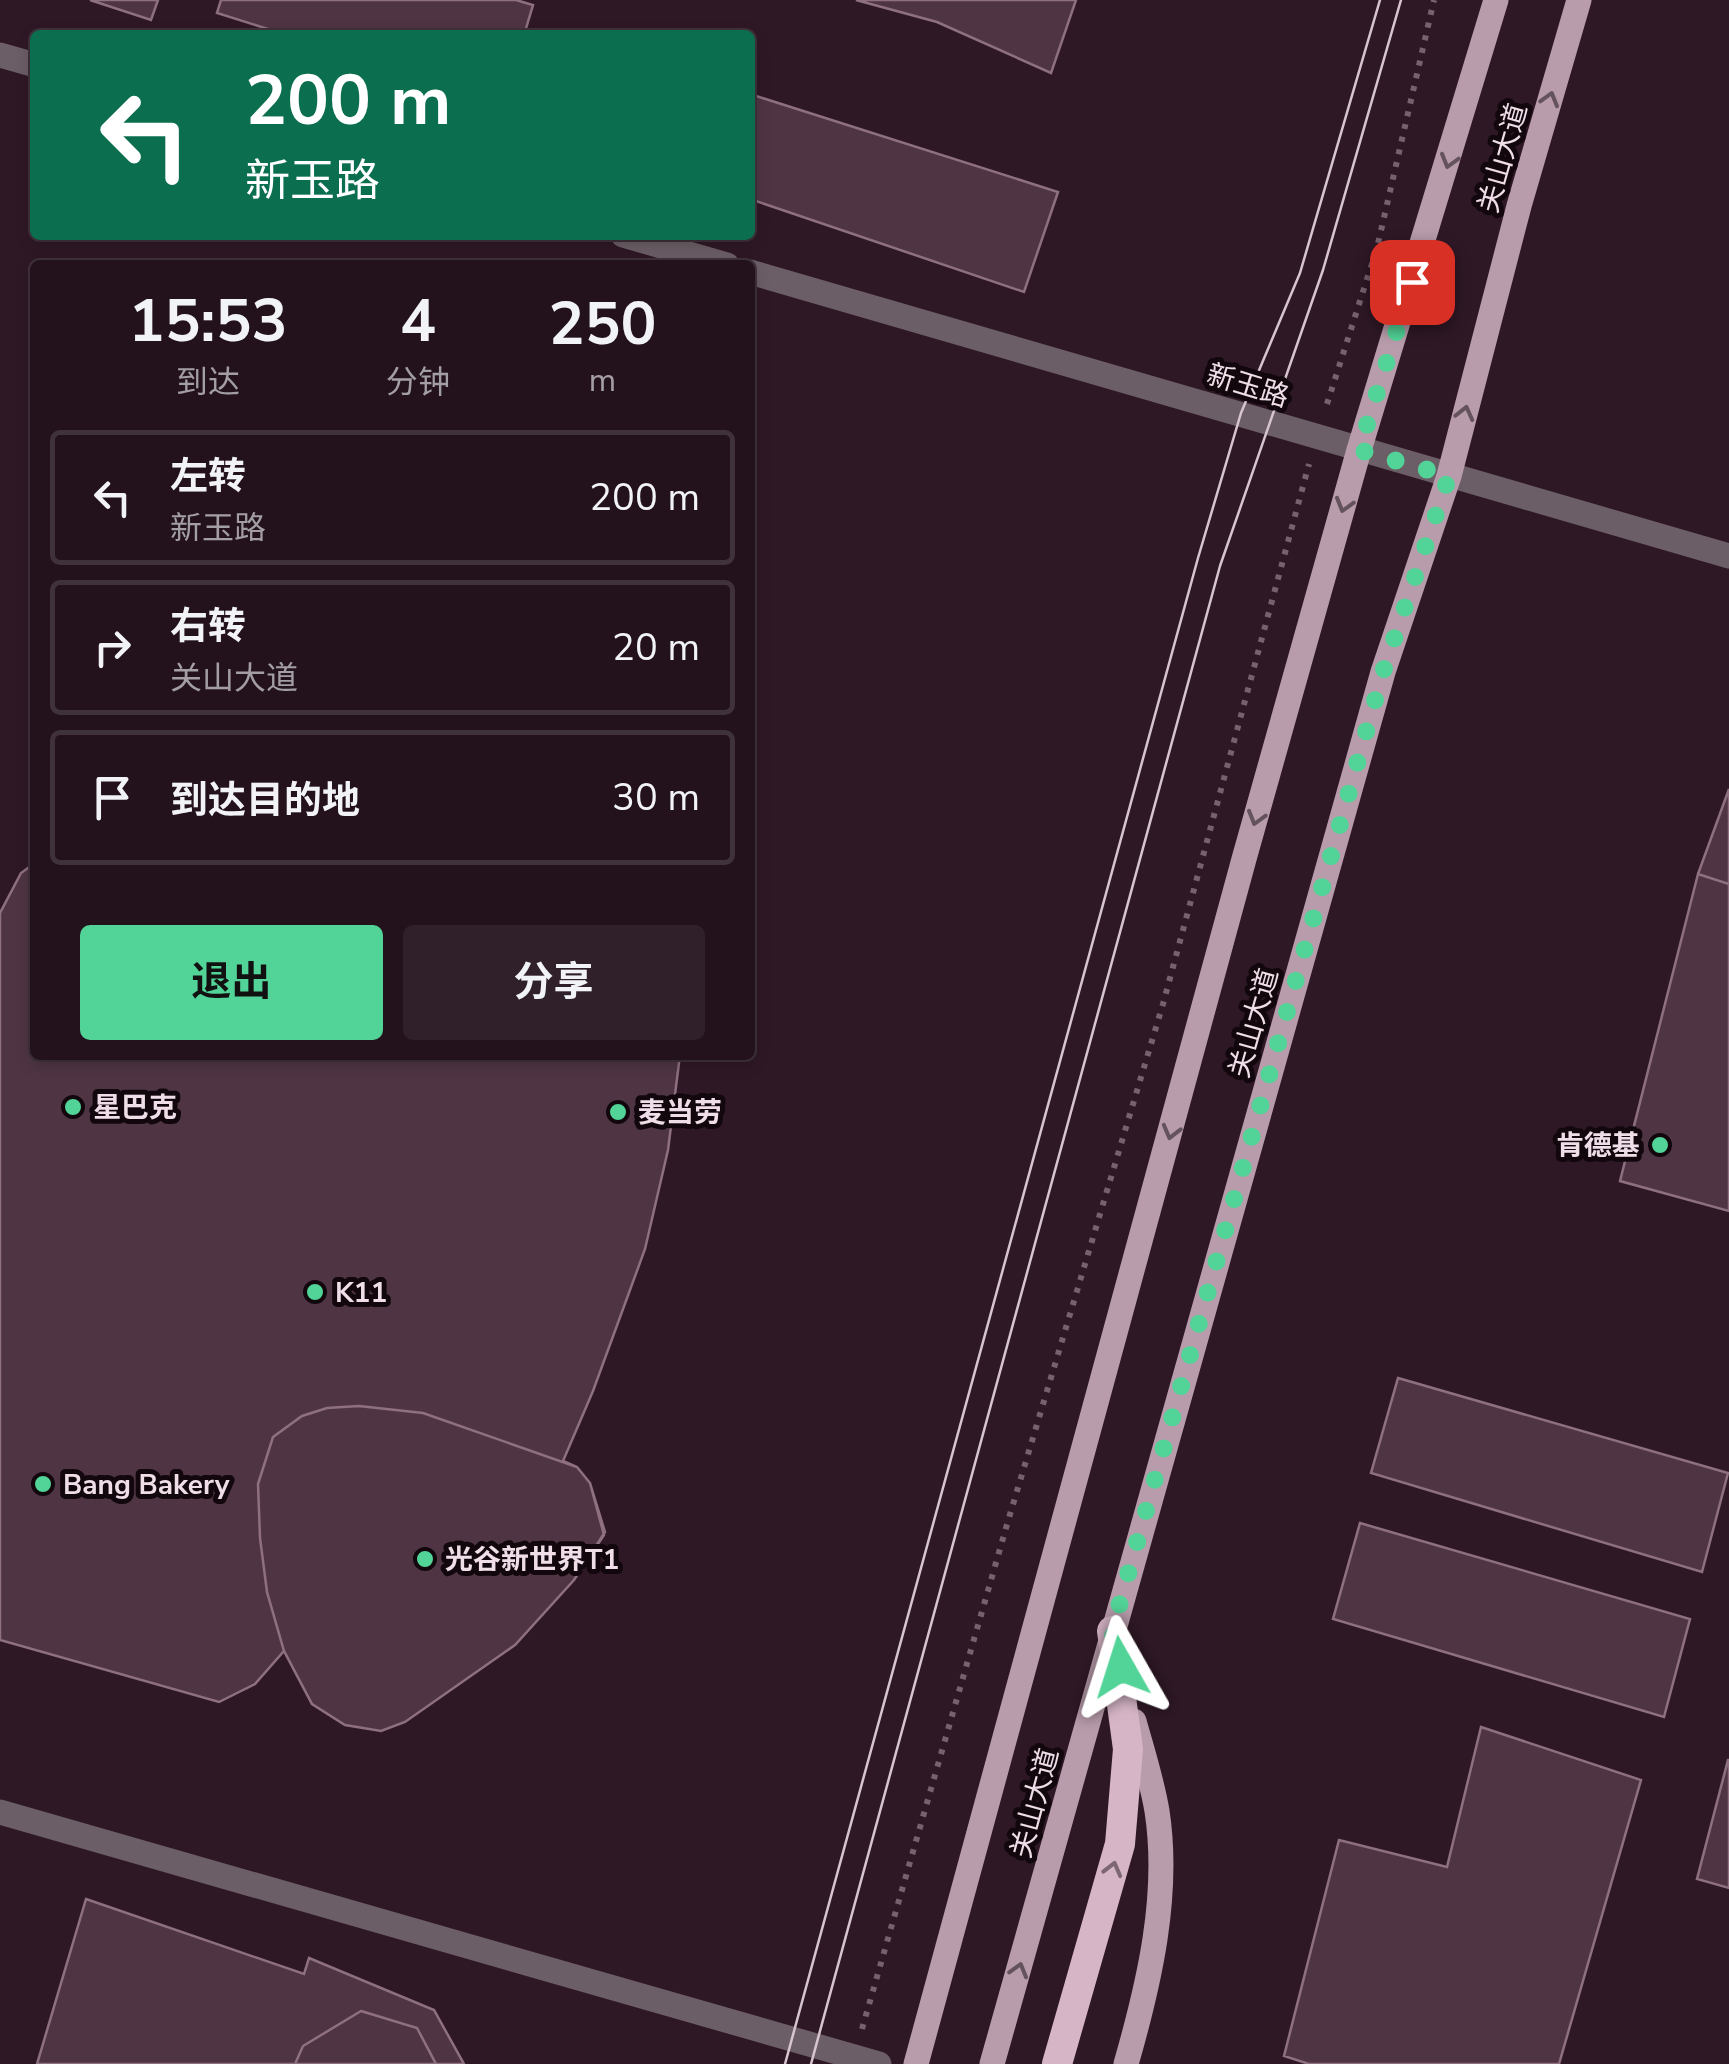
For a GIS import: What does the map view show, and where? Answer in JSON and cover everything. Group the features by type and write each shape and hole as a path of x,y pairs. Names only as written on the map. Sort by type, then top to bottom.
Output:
{"highway":[{"path":"1057,2064 1120,1844 1128,1749 1112,1631"}],"main road":[{"name":"关山大道","path":"916,2064 1359,450 1496,0"},
{"name":"关山大道","path":"992,2064 1383,672 1449,476 1518,206 1579,0"},
{"path":"1112,1631 1157,1811 1160,1876 1154,1941 1126,2064"}],"street":[{"path":"0,55 30,64"},
{"path":"640,240 710,260"},
{"name":"新玉路","path":"755,273 1729,556"},
{"path":"0,1812 879,2064"}],"path":[{"path":"853,2056 1164,1004 1317,436 1377,248 1434,0"}],"building":[{"path":"90,0 158,0 151,20"},
{"path":"221,0 516,0 533,5 526,30 271,30 217,13"},
{"path":"856,0 1076,0 1051,73 937,22"},
{"path":"755,96 1058,192 1024,292 755,201"},
{"path":"1729,789 1729,884 1698,874"},
{"name":"K11","path":"30,867 30,1060 679,1060 668,1150 645,1249 563,1461 577,1467 590,1483 604,1535 574,1580 515,1645 405,1722 381,1731 345,1725 312,1704 284,1651 255,1684 219,1702 0,1640 0,913 21,873"},
{"path":"1698,874 1729,884 1729,1211 1620,1181"},
{"path":"1398,1378 1728,1473 1702,1572 1371,1473"},
{"name":"光谷新世界T1","path":"359,1406 423,1413 577,1467 590,1483 605,1532 574,1580 515,1645 405,1722 381,1731 345,1725 312,1704 284,1651 267,1592 260,1538 258,1484 273,1437 302,1416 327,1408"},
{"path":"1360,1523 1690,1619 1664,1717 1333,1619"},
{"path":"1481,1727 1641,1780 1559,2064 1309,2064 1284,2056 1339,1840 1447,1867"},
{"path":"1729,1760 1729,1888 1697,1879"},
{"path":"86,1899 304,1974 309,1958 434,2010 464,2064 37,2064"},
{"path":"361,2011 417,2028 436,2064 295,2064 303,2046"}],"tram line":[{"path":"785,2064 1198,558 1241,413 1300,273 1380,0"},
{"path":"811,2064 1220,566 1323,270 1401,0"}],"place":[{"name":"星巴克","path":"73,1107"},
{"name":"麦当劳","path":"618,1112"},
{"name":"肯德基","path":"1660,1145"},
{"name":"K11","path":"315,1292"},
{"name":"Bang Bakery","path":"43,1484"},
{"name":"光谷新世界T1","path":"425,1559"}],"route":[{"path":"1121,1667 1112,1631 1383,672 1449,476 1359,450 1412,282"}]}
